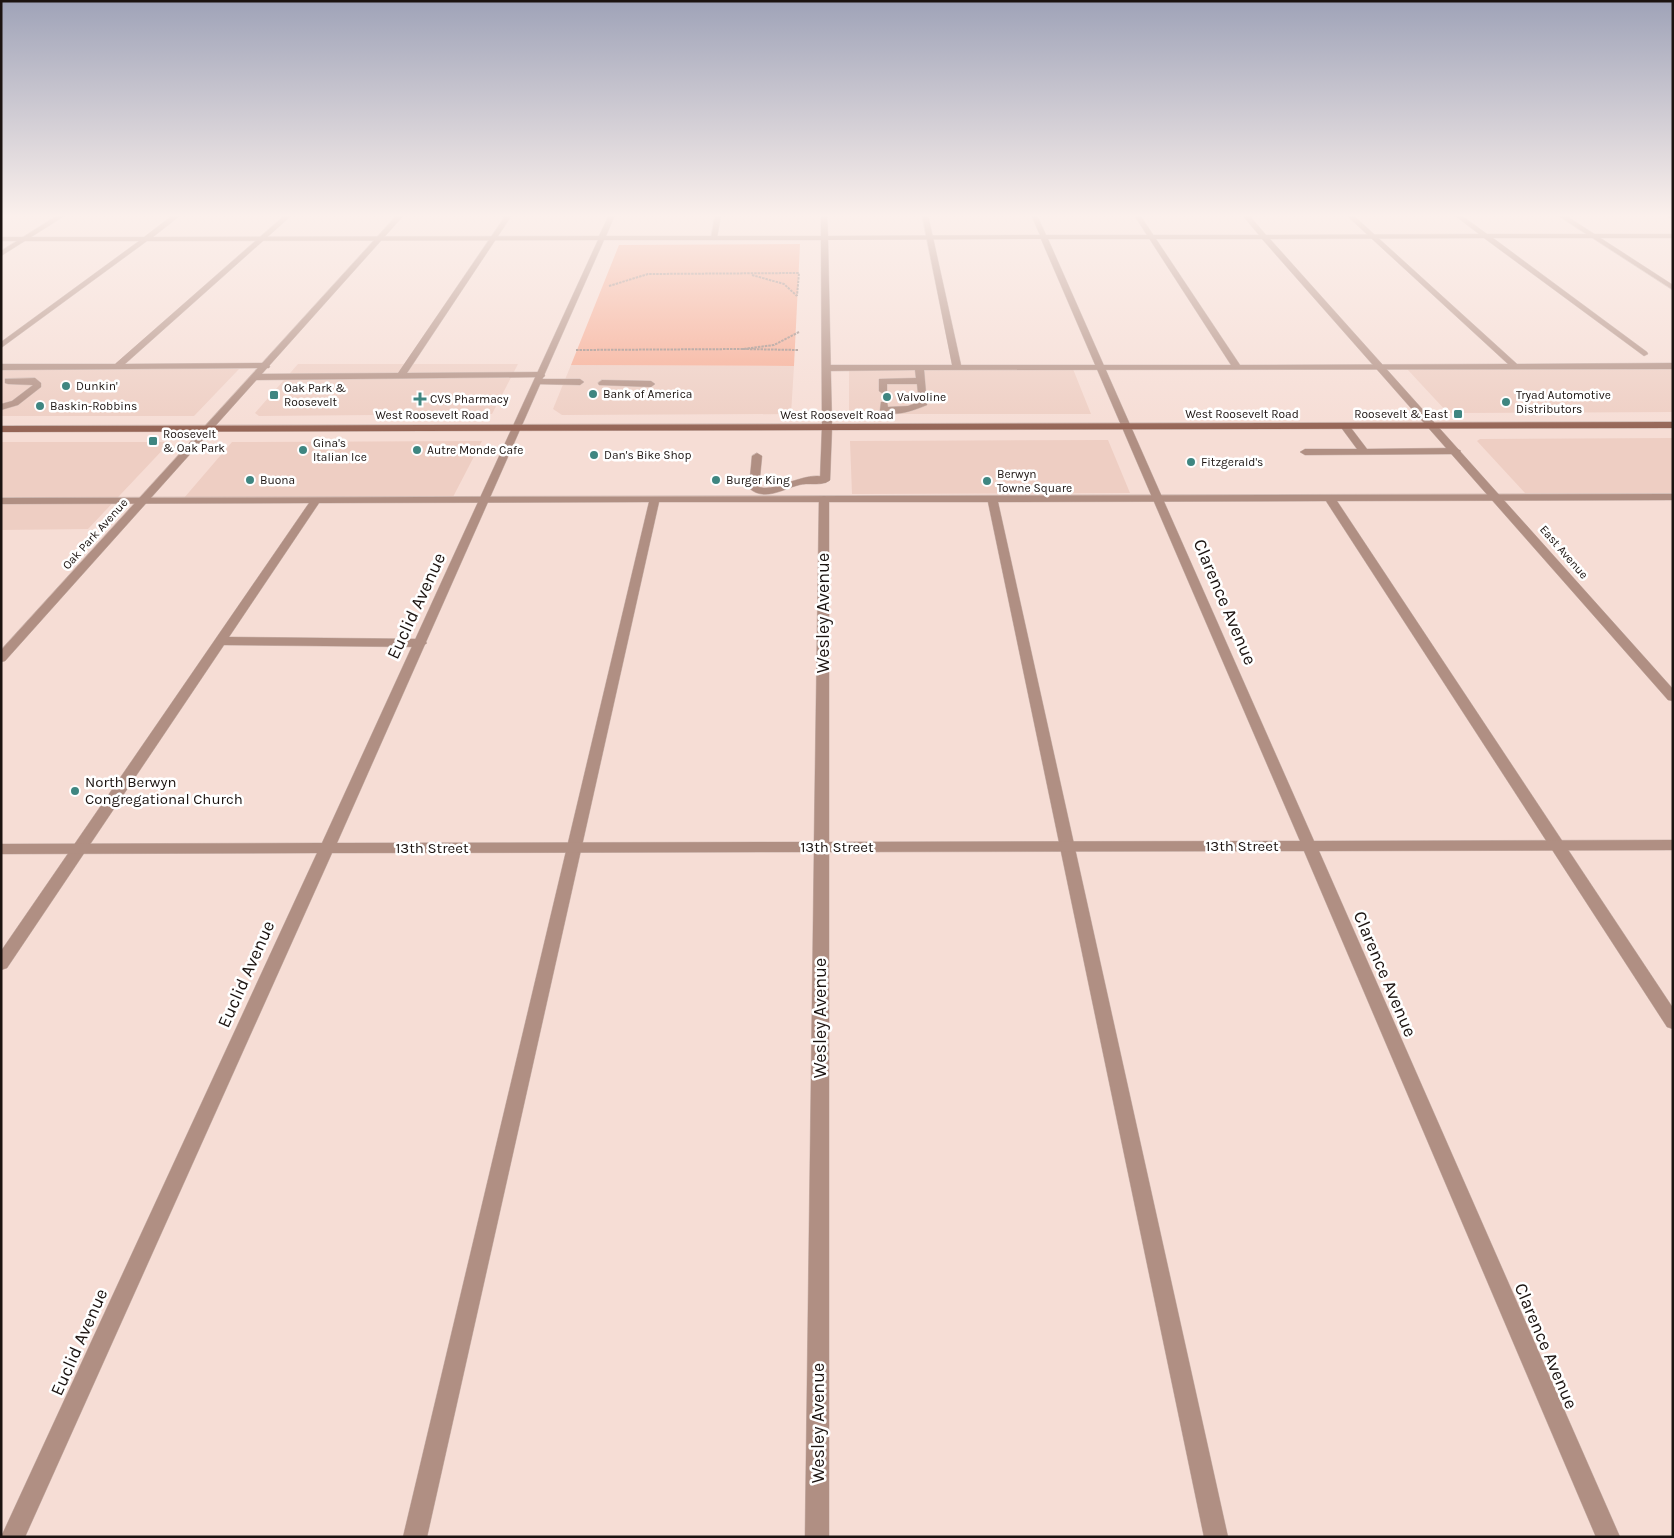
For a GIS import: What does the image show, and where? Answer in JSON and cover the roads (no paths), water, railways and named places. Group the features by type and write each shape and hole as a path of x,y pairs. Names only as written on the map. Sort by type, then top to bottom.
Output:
{"main road":[{"name":"West Roosevelt Road","path":"1,429 1673,425"}],"street":[{"path":"1,346 81,287"},
{"path":"118,366 208,287"},
{"name":"Oak Park Avenue","path":"1,658 337,287"},
{"path":"401,376 460,287"},
{"name":"Euclid Avenue","path":"12,1537 325,848 421,643 581,287"},
{"path":"757,456 754,488 759,490 774,490 803,481 825,480 827,427 825,287"},
{"path":"940,287 957,368"},
{"name":"Clarence Avenue","path":"1066,287 1128,426 1608,1537"},
{"path":"1184,287 1237,367"},
{"path":"1309,287 1434,426"},
{"path":"1428,287 1516,367"},
{"path":"1553,287 1644,354"},
{"path":"1,367 266,366"},
{"path":"826,368 1673,366"},
{"path":"884,404 884,410 909,410 924,403 919,368"},
{"path":"256,377 401,376 540,379 580,382"},
{"path":"1,407 15,403 38,385 35,381 8,381"},
{"path":"883,391 882,381 921,381"},
{"path":"602,383 651,384"},
{"path":"909,410 912,427"},
{"path":"1345,426 1364,451"},
{"name":"East Avenue","path":"1434,426 1673,697"},
{"path":"1305,452 1456,451"},
{"path":"1659,496 1673,509"},
{"path":"1,501 1673,496"},
{"path":"1329,497 1673,1022"},
{"name":"Wesley Avenue","path":"817,1537 824,498"},
{"path":"992,498 1216,1537"},
{"path":"416,1537 655,499"},
{"path":"1,964 316,500"},
{"path":"221,641 421,643"},
{"name":"13th Street","path":"1,849 1673,845"}],"place":[{"name":"Dunkin'","path":"66,386"},
{"name":"Bank of America","path":"593,394"},
{"name":"Oak Park & Roosevelt","path":"274,395"},
{"name":"Valvoline","path":"887,397"},
{"name":"CVS Pharmacy","path":"420,399"},
{"name":"Tryad Automotive Distributors","path":"1506,402"},
{"name":"Baskin-Robbins","path":"40,406"},
{"name":"Roosevelt & East","path":"1458,414"},
{"name":"Roosevelt & Oak Park","path":"153,441"},
{"name":"Gina's Italian Ice","path":"303,450"},
{"name":"Autre Monde Cafe","path":"417,450"},
{"name":"Dan's Bike Shop","path":"594,455"},
{"name":"Fitzgerald's","path":"1191,462"},
{"name":"Buona","path":"250,480"},
{"name":"Burger King","path":"716,480"},
{"name":"Berwyn Towne Square","path":"987,481"},
{"name":"North Berwyn Congregational Church","path":"75,791"}]}
